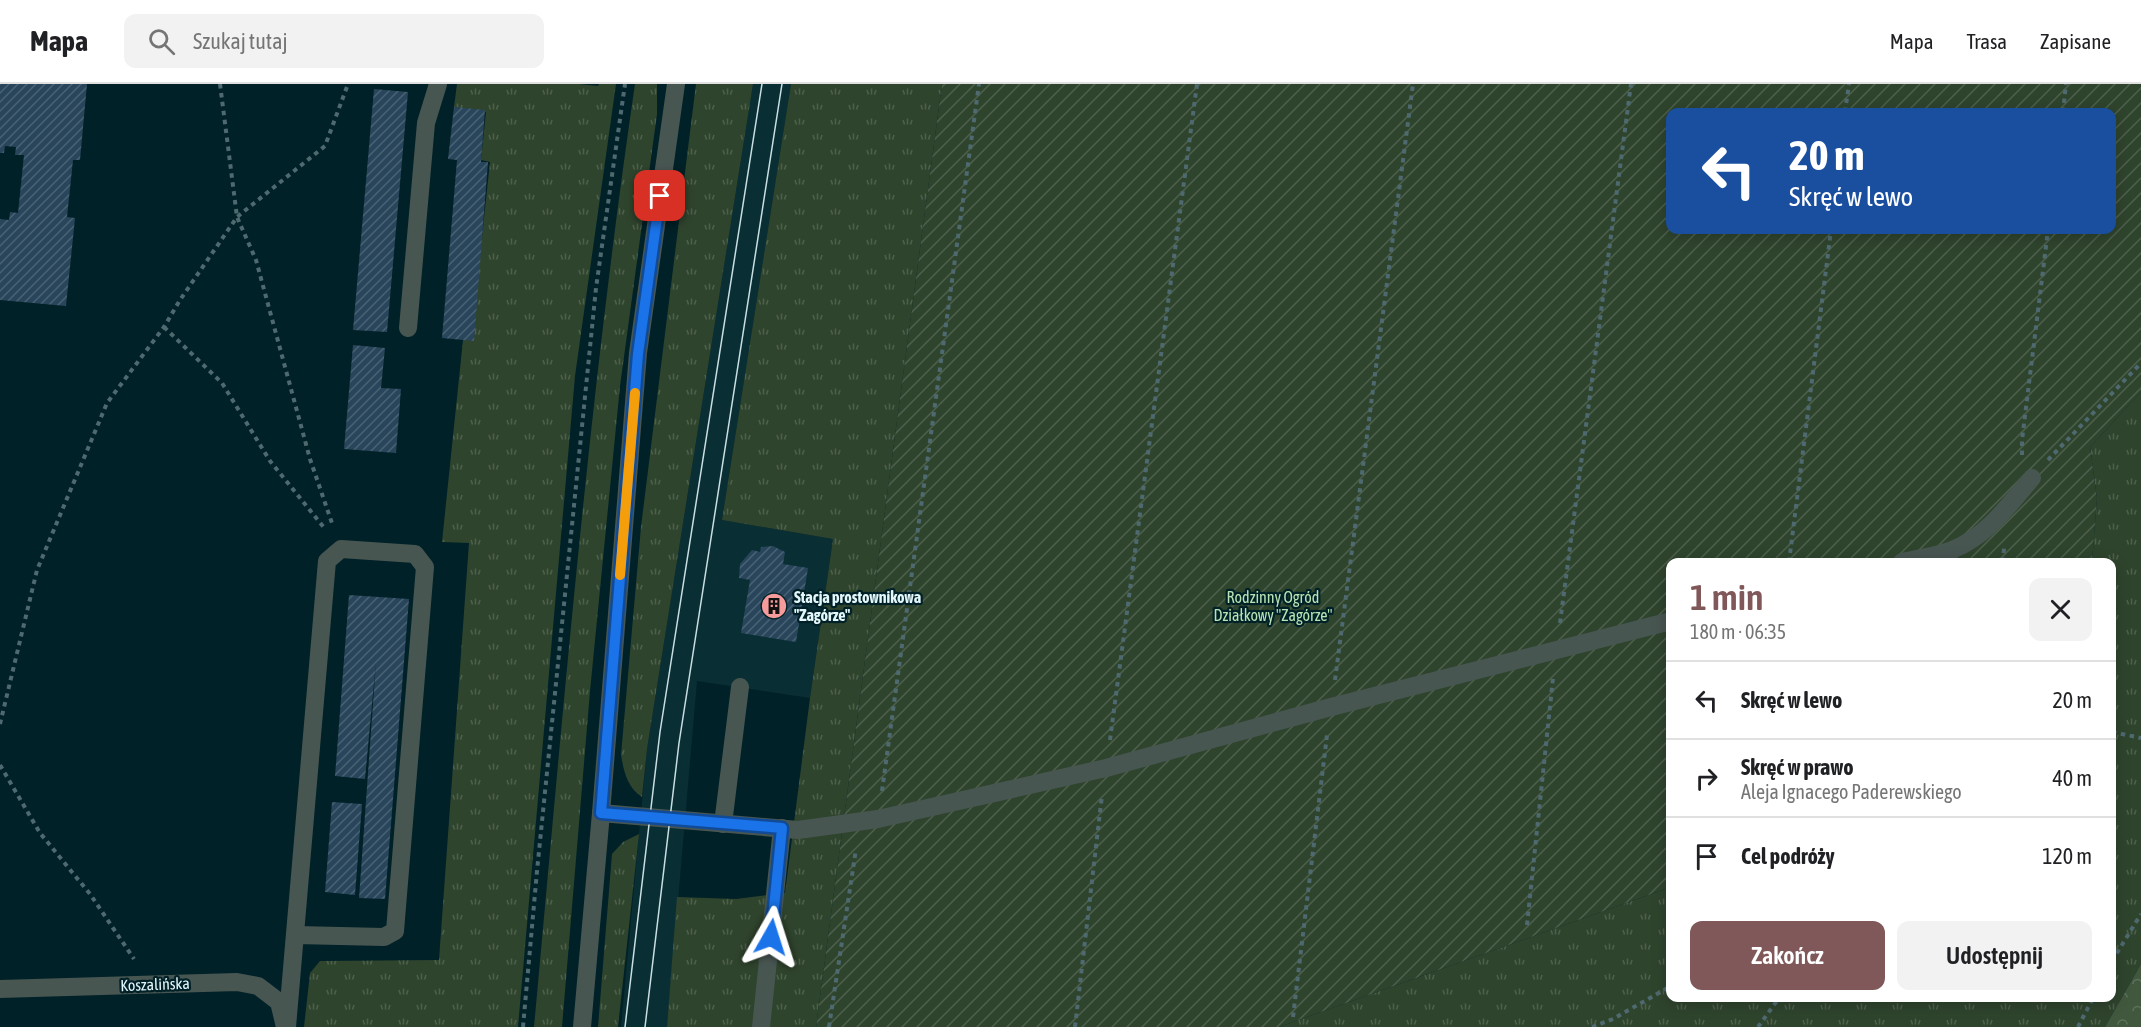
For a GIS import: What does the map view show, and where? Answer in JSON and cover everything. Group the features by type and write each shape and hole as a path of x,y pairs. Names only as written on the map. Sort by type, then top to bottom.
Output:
{"street":[{"path":"408,328 426,123 438,84"},
{"path":"582,1027 638,354 676,84"},
{"path":"1919,558 1952,550 1979,536 2032,478"},
{"path":"286,1027 296,935 327,561 341,549 416,554 425,567 395,932 384,937 296,935"},
{"path":"601,813 798,830 869,820 1106,768 1331,707 1666,622"},
{"path":"723,824 740,687"},
{"path":"761,1027 782,828"},
{"name":"Koszalińska","path":"0,989 237,982 258,987 279,1002 286,1027"}],"path":[{"path":"220,84 237,217 256,260 310,459 341,549"},
{"path":"0,724 37,570 107,403 164,327 237,217 325,146 348,84"},
{"path":"523,1027 596,288 624,84"},
{"path":"829,1027 869,820 979,84"},
{"path":"1075,1027 1106,768 1197,84"},
{"path":"1293,1017 1331,707 1413,84"},
{"path":"1527,925 1557,650 1631,84"},
{"path":"1846,108 1849,84"},
{"path":"2063,108 2066,84"},
{"path":"1790,558 1830,234"},
{"path":"2048,234 2022,440 2022,467 2032,478 2141,363"},
{"path":"164,327 222,383 270,461 341,549"},
{"path":"2116,733 2141,738"},
{"path":"0,765 40,833 90,894 153,984"},
{"path":"2116,955 2141,914"},
{"path":"1592,1027 1613,1019 1666,989"},
{"path":"1758,1027 1776,1002"},
{"path":"2078,1027 2091,1002"}],"shaded area":[{"path":"753,84 791,84 722,520 833,539 810,698 697,681 667,1027 621,1027 647,749"}],"green space":[{"path":"457,84 598,86 599,84 616,84 575,376 518,1027 304,1027 310,973 320,961 439,960 469,543 442,542 463,340 471,340 490,162 481,160 486,112 454,107"},
{"path":"635,84 657,84 657,114 620,386 590,691 562,1027 534,1027 590,437"},
{"path":"696,84 753,84 647,749 642,797 630,784 621,755 641,527"},
{"path":"791,84 942,84 816,1027 667,1027 677,897 736,899 785,893 833,539 722,520"},
{"name":"Rodzinny Ogród Działkowy \"Zagórze\"","path":"942,84 2141,84 2141,392 2090,447 2097,498 2092,558 1666,558 1666,889 1279,1027 816,1027"},
{"path":"2141,392 2141,964 2105,1027 1279,1027 1666,889 1666,1002 2116,1002 2116,558 2092,558 2097,498 2090,447"},
{"path":"639,834 618,1027 598,1027 612,854 623,842"},
{"path":"2141,964 2141,1027 2105,1027"}],"building":[{"path":"0,84 87,84 80,160 73,160 67,217 75,218 66,306 0,300 0,219 9,220 10,212 18,213 24,155 15,155 16,147 5,146 4,153 0,153"},
{"path":"374,89 408,92 387,332 353,330"},
{"path":"454,107 485,110 481,162 488,162 474,341 442,338 457,160 448,159"},
{"path":"353,345 385,348 381,388 401,389 396,453 344,449"},
{"name":"Stacja prostownikowa \"Zagórze\"","path":"773,546 785,552 783,564 808,568 796,642 741,633 750,580 739,578 740,564 752,550 760,552 761,547"},
{"path":"349,595 409,599 385,899 359,898 376,662 365,779 335,776"},
{"path":"332,802 362,804 355,895 325,892"}],"tram line":[{"path":"625,1027 660,732 762,84"},
{"path":"645,1027 679,743 782,84"}],"slow traffic":[{"path":"620,575 635,393"}],"place":[{"name":"Stacja prostownikowa \"Zagórze\"","path":"774,606"}],"route":[{"path":"660,196 638,354 601,813 782,828 771,937"}]}
